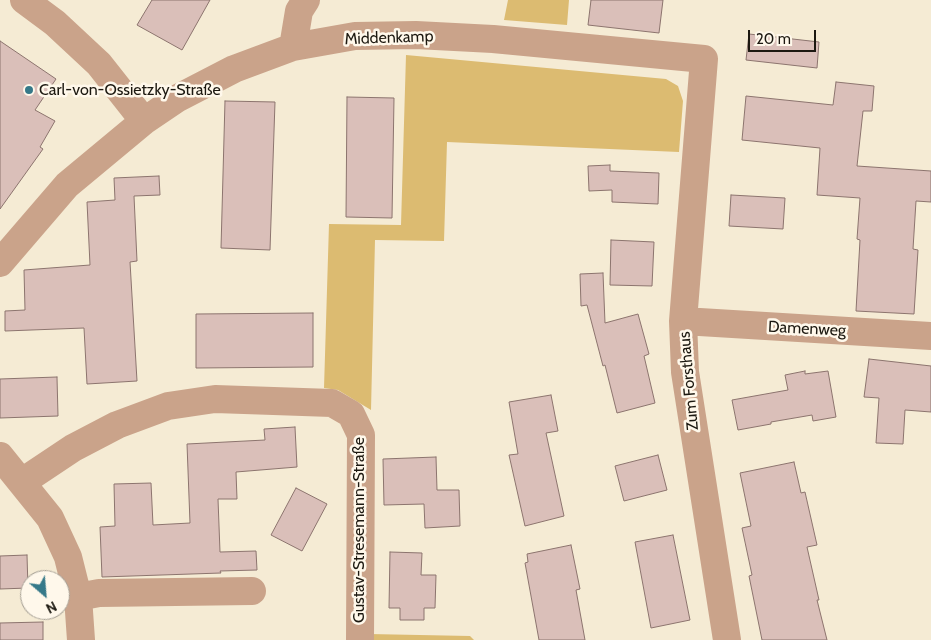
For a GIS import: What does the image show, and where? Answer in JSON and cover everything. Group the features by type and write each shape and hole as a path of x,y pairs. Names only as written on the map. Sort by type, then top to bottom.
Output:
{"street":[{"path":"24,0 55,23 99,64 144,121"},
{"path":"293,47 299,11 306,0"},
{"name":"Middenkamp","path":"0,263 67,185 144,121 178,98 234,69 293,47 355,36 416,35 492,39 704,59"},
{"name":"Zum Forsthaus","path":"704,59 683,321 685,372 727,640"},
{"name":"Damenweg","path":"683,321 931,336"},
{"name":"Gustav-Stresemann-Straße","path":"22,482 74,448 117,425 168,406 215,399 332,403 351,414 361,435 360,640"},
{"path":"0,456 50,518 68,557 78,598 81,640"},
{"path":"78,598 100,593 252,591"}],"shaded area":[{"path":"508,0 569,0 567,25 504,20"},
{"path":"406,55 666,79 678,86 683,101 679,152 447,142 444,241 375,240 371,410 338,390 324,388 329,224 401,225"},
{"path":"369,634 470,636 474,640 368,640"}],"building":[{"path":"152,0 210,0 182,50 137,25"},
{"path":"591,0 663,0 659,33 588,25"},
{"path":"749,34 819,42 817,68 746,60"},
{"path":"0,41 56,79 35,110 55,121 40,147 43,149 0,209"},
{"path":"836,82 874,86 872,111 863,111 857,166 931,171 931,202 916,201 913,249 918,250 914,314 856,311 860,240 857,239 860,198 817,195 820,148 742,140 746,96 833,105"},
{"path":"347,97 394,98 392,218 346,217"},
{"path":"225,101 275,102 270,250 221,248"},
{"path":"610,165 610,171 659,173 658,204 612,202 612,190 589,191 588,166"},
{"path":"159,176 160,195 134,196 137,261 130,262 137,381 87,384 84,328 5,331 5,311 25,310 24,270 90,265 87,202 115,200 114,178"},
{"path":"731,195 785,198 783,229 729,226"},
{"path":"611,240 654,242 652,286 610,285"},
{"path":"603,273 605,323 638,314 649,354 644,356 655,403 617,413 587,305 581,306 580,274"},
{"path":"313,313 313,367 196,368 196,314"},
{"path":"869,359 931,366 931,412 905,410 903,444 876,443 879,398 864,397"},
{"path":"805,371 805,374 828,371 836,417 813,421 812,415 738,430 732,400 788,390 785,375"},
{"path":"57,377 58,416 0,418 0,379"},
{"path":"551,395 558,431 546,433 564,516 525,526 509,455 518,454 509,402"},
{"path":"295,427 297,467 236,472 237,499 218,499 220,552 256,551 257,570 102,577 100,527 115,526 114,484 151,483 153,525 190,523 187,444 265,440 264,429"},
{"path":"658,455 667,490 624,501 615,466"},
{"path":"436,457 437,490 459,490 460,526 425,528 424,504 384,505 383,459"},
{"path":"794,462 801,493 805,492 817,545 807,547 827,640 762,640 749,576 752,575 742,528 751,526 740,473"},
{"path":"296,488 327,504 302,551 271,535"},
{"path":"673,535 690,620 651,628 635,542"},
{"path":"571,545 580,589 576,590 585,640 539,640 525,563 528,562 527,554"},
{"path":"390,552 422,553 421,575 436,575 435,608 424,608 424,620 400,620 400,608 389,608"},
{"path":"27,555 27,570 20,570 20,588 0,589 0,556"},
{"path":"43,622 43,640 0,640 0,623"}],"place":[{"name":"Carl-von-Ossietzky-Straße","path":"29,90"}]}
